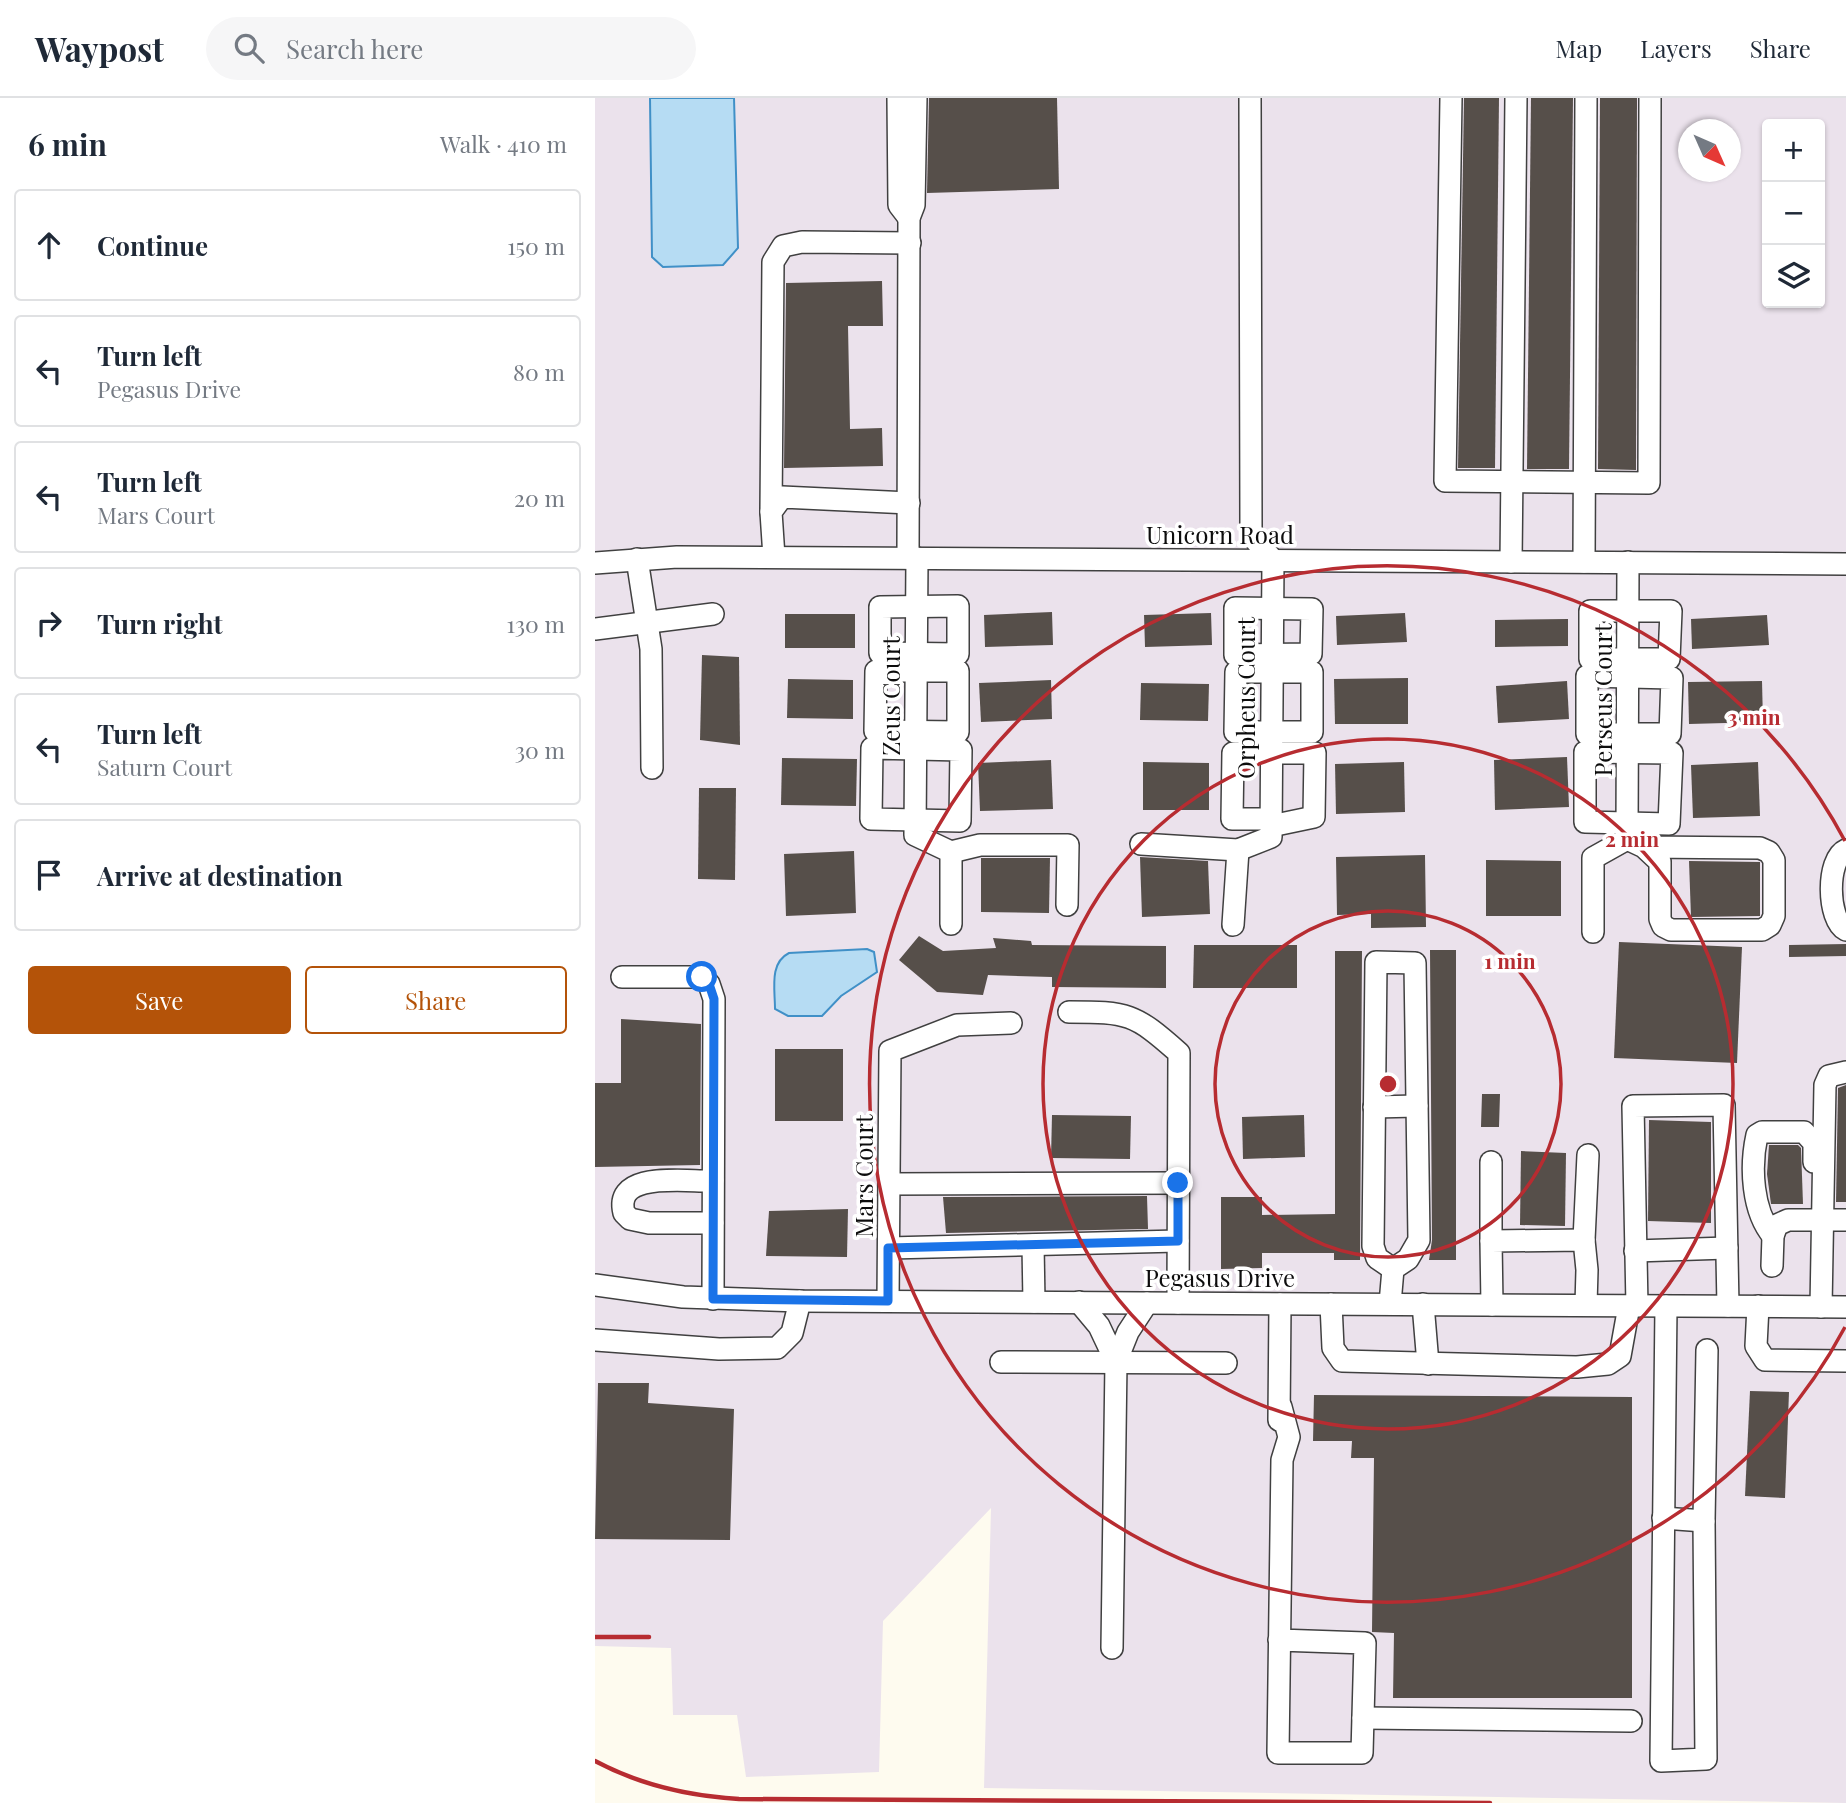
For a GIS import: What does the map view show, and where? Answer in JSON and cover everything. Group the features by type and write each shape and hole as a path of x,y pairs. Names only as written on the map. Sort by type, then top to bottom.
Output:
{"street":[{"path":"898,98 899,205 909,218"},
{"path":"909,218 914,205 916,98"},
{"path":"1250,98 1251,530 1273,560"},
{"path":"1451,98 1445,481 1512,483 1649,483 1650,98"},
{"path":"1511,562 1515,98"},
{"path":"1584,562 1586,98"},
{"name":"Zeus Court","path":"909,218 909,503 916,606 915,828"},
{"path":"774,557 771,512 773,262 783,246 802,242 910,243"},
{"path":"771,512 782,497 792,496 909,503"},
{"name":"Unicorn Road","path":"595,563 637,559 774,557 1846,564"},
{"path":"637,559 651,649 652,768"},
{"name":"Orpheus Court","path":"1271,827 1273,560"},
{"name":"Perseus Court","path":"1629,562 1627,742 1633,836"},
{"path":"958,663 916,662 880,653 880,607 958,606 960,821 915,828 871,819 872,748 916,741 959,741"},
{"path":"1141,844 1238,850 1271,827 1314,817 1312,609 1235,608 1235,655 1272,663 1312,663"},
{"path":"1586,743 1627,742 1670,734 1671,611 1590,611 1586,743 1585,822 1633,836 1760,848 1769,852 1774,860 1774,916 1770,925 1762,930 1671,930 1663,926 1660,919 1660,862 1633,836"},
{"path":"595,629 713,614"},
{"path":"916,662 876,671 875,732 916,741"},
{"path":"1272,663 1236,672 1235,732 1272,732 1313,742"},
{"path":"1588,667 1671,668"},
{"path":"1271,827 1232,820 1233,753 1271,753 1313,742"},
{"path":"1593,932 1593,858 1633,836 1669,824 1672,753 1627,742"},
{"path":"915,828 951,852 980,845 1068,845 1067,905"},
{"path":"1233,925 1238,850"},
{"path":"1846,850 1838,854 1833,864 1833,917 1838,926 1846,930"},
{"path":"951,852 951,923"},
{"path":"1376,962 1415,962 1419,1241 1408,1259 1393,1269 1377,1258 1373,1246 1376,962"},
{"path":"622,977 702,977 709,984 714,999 713,1299"},
{"path":"1069,1012 1123,1013 1152,1029 1179,1053 1178,1303"},
{"name":"Mars Court","path":"888,1301 890,1051 957,1026 1010,1023"},
{"path":"1817,1220 1825,1085 1829,1076 1846,1072"},
{"path":"1374,1107 1417,1105"},
{"path":"1331,1304 1332,1348 1342,1361 1577,1367 1608,1364 1620,1356 1633,1306 1636,1251 1633,1106 1724,1105 1728,1306"},
{"path":"1773,1236 1761,1222 1757,1208 1756,1143 1762,1132 1804,1132 1811,1136 1814,1143 1821,1307"},
{"path":"1586,1305 1584,1240 1588,1155"},
{"path":"1491,1162 1492,1305"},
{"path":"713,1181 640,1182 627,1191 622,1204 624,1213 638,1222 713,1223"},
{"path":"889,1184 1178,1183"},
{"path":"1772,1266 1773,1236 1777,1225 1787,1220 1846,1220"},
{"path":"1491,1241 1584,1240"},
{"path":"888,1248 1178,1241"},
{"path":"1033,1245 1034,1302"},
{"path":"1636,1251 1727,1248"},
{"path":"1390,1304 1393,1269"},
{"name":"Pegasus Drive","path":"595,1286 713,1299 800,1301 1846,1307"},
{"path":"595,1340 719,1349 777,1348 792,1333 800,1301"},
{"path":"1079,1302 1099,1326 1116,1362"},
{"path":"1112,1648 1116,1362 1128,1332 1147,1303"},
{"path":"1279,1640 1365,1643 1362,1753 1278,1753 1279,1640 1282,1460 1276,1437 1281,1407 1280,1304"},
{"path":"1423,1304 1428,1364"},
{"path":"1666,1306 1661,1761 1706,1759 1704,1521 1707,1350"},
{"path":"1758,1306 1756,1346 1765,1360 1846,1361"},
{"path":"1001,1362 1226,1363"},
{"path":"1663,1518 1704,1521"},
{"path":"1363,1718 1631,1721"}],"shaded area":[{"path":"595,98 1846,98 1846,1803 984,1788 991,1508 883,1621 879,1772 746,1777 737,1715 673,1715 671,1648 595,1646"}],"water":[{"path":"650,98 734,98 738,248 723,265 663,267 652,257"},
{"path":"867,949 874,952 877,972 841,996 822,1016 788,1016 775,1009 776,970 778,963 789,953"}],"building":[{"path":"929,98 1057,98 1059,189 927,193"},
{"path":"1464,98 1499,98 1495,468 1458,468"},
{"path":"1531,98 1573,98 1569,469 1527,469"},
{"path":"1600,98 1637,98 1636,470 1598,469"},
{"path":"882,281 883,326 848,326 850,429 882,428 883,466 784,468 786,283"},
{"path":"1052,612 1053,645 985,647 984,615"},
{"path":"1211,613 1212,645 1145,647 1144,615"},
{"path":"1405,613 1407,642 1337,645 1336,616"},
{"path":"785,614 855,614 855,648 785,648"},
{"path":"1767,615 1769,645 1692,649 1691,619"},
{"path":"1568,619 1568,646 1495,647 1495,620"},
{"path":"702,655 739,657 740,745 700,740"},
{"path":"1408,678 1408,724 1335,724 1334,679"},
{"path":"788,679 853,680 853,719 787,718"},
{"path":"1051,680 1052,719 981,722 979,683"},
{"path":"1567,681 1569,719 1498,723 1496,686"},
{"path":"1762,681 1763,722 1689,724 1688,682"},
{"path":"1141,683 1209,684 1208,721 1140,720"},
{"path":"1567,757 1569,807 1495,810 1494,760"},
{"path":"782,758 857,759 856,806 781,805"},
{"path":"1051,760 1053,809 980,811 978,763"},
{"path":"1143,762 1209,763 1209,810 1143,810"},
{"path":"1404,762 1405,812 1336,814 1335,764"},
{"path":"1758,762 1760,816 1693,818 1691,765"},
{"path":"699,788 736,788 735,880 698,879"},
{"path":"854,851 856,913 786,916 784,854"},
{"path":"1425,855 1426,927 1371,928 1371,914 1337,915 1336,857"},
{"path":"1140,857 1208,861 1210,914 1142,917"},
{"path":"981,858 1050,858 1049,913 981,912"},
{"path":"1486,860 1561,861 1561,916 1486,916"},
{"path":"1689,861 1760,862 1760,916 1691,917"},
{"path":"919,936 943,951 996,948 993,938 1031,941 1032,945 1166,946 1166,988 1052,987 1052,977 988,975 983,995 937,992 899,960"},
{"path":"1619,942 1742,947 1737,1063 1614,1058"},
{"path":"1846,944 1846,956 1789,957 1789,945"},
{"path":"1194,945 1297,945 1297,988 1193,988"},
{"path":"1430,950 1456,950 1456,1260 1429,1260 1432,1240"},
{"path":"1335,951 1362,951 1360,1260 1334,1260 1334,1253 1262,1253 1262,1268 1221,1269 1221,1197 1262,1197 1262,1215 1335,1214"},
{"path":"621,1019 701,1024 700,1165 595,1167 595,1083 621,1083"},
{"path":"775,1049 843,1049 843,1121 775,1121"},
{"path":"1846,1085 1846,1202 1836,1202 1838,1088"},
{"path":"1482,1094 1500,1094 1499,1127 1481,1127"},
{"path":"1052,1115 1131,1116 1130,1159 1051,1158"},
{"path":"1304,1115 1305,1157 1243,1159 1242,1117"},
{"path":"1649,1120 1711,1122 1711,1223 1648,1221"},
{"path":"1769,1145 1798,1145 1801,1148 1803,1204 1771,1204 1767,1174"},
{"path":"1521,1151 1566,1153 1565,1226 1520,1225"},
{"path":"1147,1196 1148,1229 946,1233 943,1197"},
{"path":"848,1209 847,1257 766,1256 769,1211"},
{"path":"598,1383 649,1383 648,1403 734,1409 730,1540 595,1539"},
{"path":"1750,1391 1789,1392 1785,1498 1745,1496"},
{"path":"1314,1395 1632,1397 1632,1698 1393,1698 1394,1633 1372,1632 1374,1458 1351,1458 1352,1441 1313,1441"}],"railway":[{"path":"595,1637 649,1637"},
{"path":"595,1761 629,1777 665,1788 739,1799 1490,1803"}],"route":[{"path":"702,977 709,984 714,999 713,1299 888,1301 888,1248 1178,1241 1178,1183"}]}
